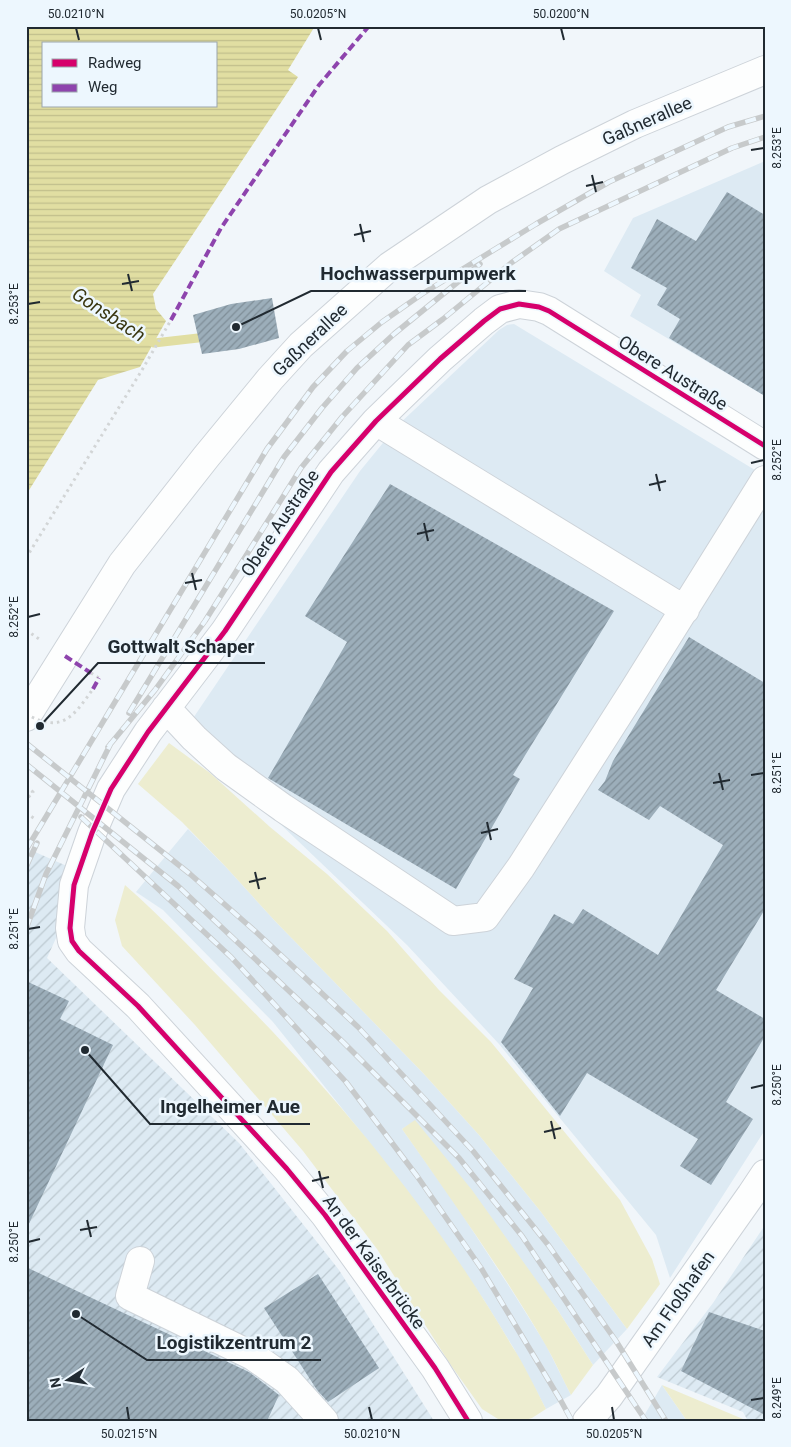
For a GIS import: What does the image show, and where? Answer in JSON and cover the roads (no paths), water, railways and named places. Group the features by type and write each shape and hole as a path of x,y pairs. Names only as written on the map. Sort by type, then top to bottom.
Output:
{"street":[{"name":"Gaßnerallee","path":"26,715 122,564 206,457 270,379 302,345 390,266 488,200 562,160 635,124 765,70"},
{"name":"Obere Austraße","path":"70,928 74,885 92,833 111,789 126,763 225,631 331,472 376,421 440,359 500,309 519,304 539,307 549,312 765,446"},
{"path":"376,421 685,610"},
{"path":"166,708 194,738 226,767 284,808 453,920 485,917 521,867 685,610 765,480"},
{"name":"An der Kaiserbrücke","path":"70,928 72,941 79,951 138,1006 287,1169 325,1215 435,1368 468,1421"},
{"name":"Am Floßhafen","path":"587,1421 609,1396 765,1174"},
{"path":"140,1261 130,1296 253,1356 287,1380 324,1421"}],"water":[{"path":"26,26 315,26 288,70 298,77 153,294 156,309 166,321 140,367 98,380 26,495"}],"waterway":[{"name":"Gonsbach","path":"145,338 154,343 198,338"}],"railway":[{"path":"26,850 267,449 313,387 347,351 382,322 422,294 609,182 728,127 765,116"},
{"path":"108,747 155,690 205,621 301,468 342,417 408,345 511,263 559,229 732,148 765,137"},
{"path":"129,713 284,457 322,408 357,368 394,334 480,264"},
{"path":"26,743 190,874 255,931 358,1027 473,1151 549,1246 616,1341 666,1421"},
{"path":"26,929 46,874 111,743"},
{"path":"26,764 178,886 343,1042 459,1158 522,1236 646,1421"},
{"path":"81,817 231,957 346,1082 417,1176 481,1268 572,1421"},
{"path":"26,867 37,843"}],"place":[{"name":"Hochwasserpumpwerk","path":"236,327"},
{"name":"Gottwalt Schaper","path":"40,726"},
{"name":"Ingelheimer Aue","path":"85,1050"},
{"name":"Logistikzentrum 2","path":"76,1314"}]}
